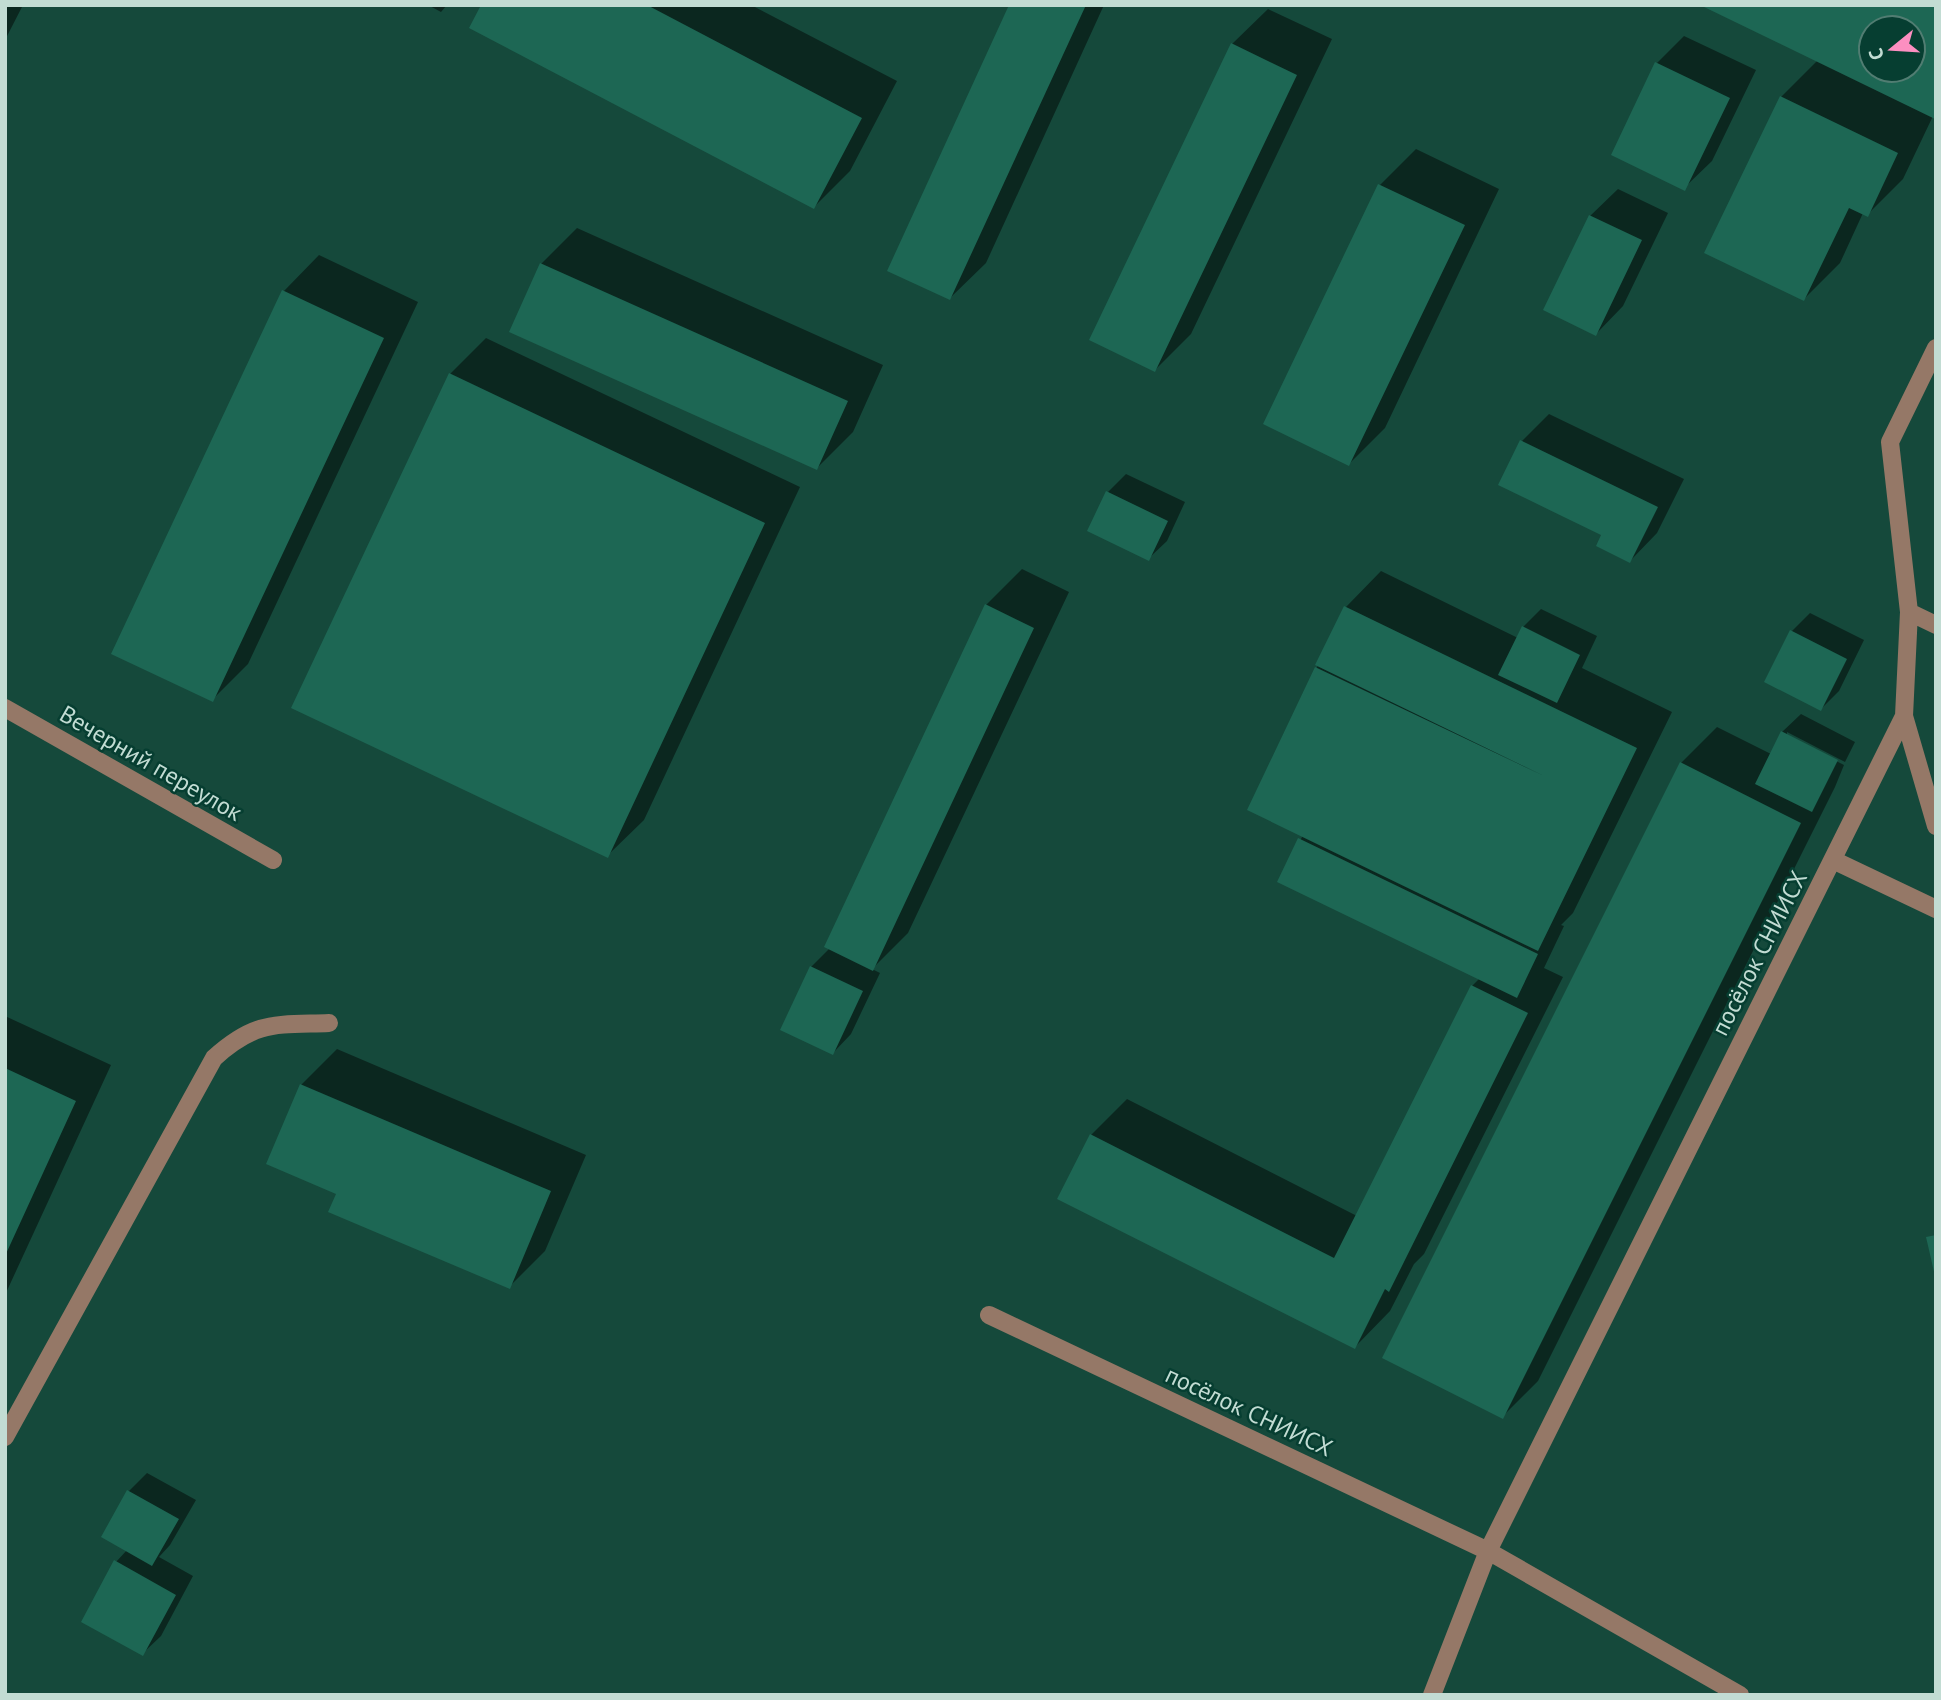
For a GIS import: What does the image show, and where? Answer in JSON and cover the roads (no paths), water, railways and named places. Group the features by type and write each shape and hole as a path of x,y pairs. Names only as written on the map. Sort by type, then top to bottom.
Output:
{"street":[{"name":"посёлок СНИИСХ","path":"1432,1695 1488,1551 1904,716 1909,612 1890,442 1936,348"},
{"path":"1909,612 1936,625"},
{"name":"Вечерний переулок","path":"5,708 273,860"},
{"path":"1904,716 1936,826"},
{"path":"1833,860 1936,909"},
{"path":"5,1437 214,1059 236,1039 263,1026 329,1023"},
{"name":"посёлок СНИИСХ","path":"989,1315 1488,1551 1740,1695"}]}
